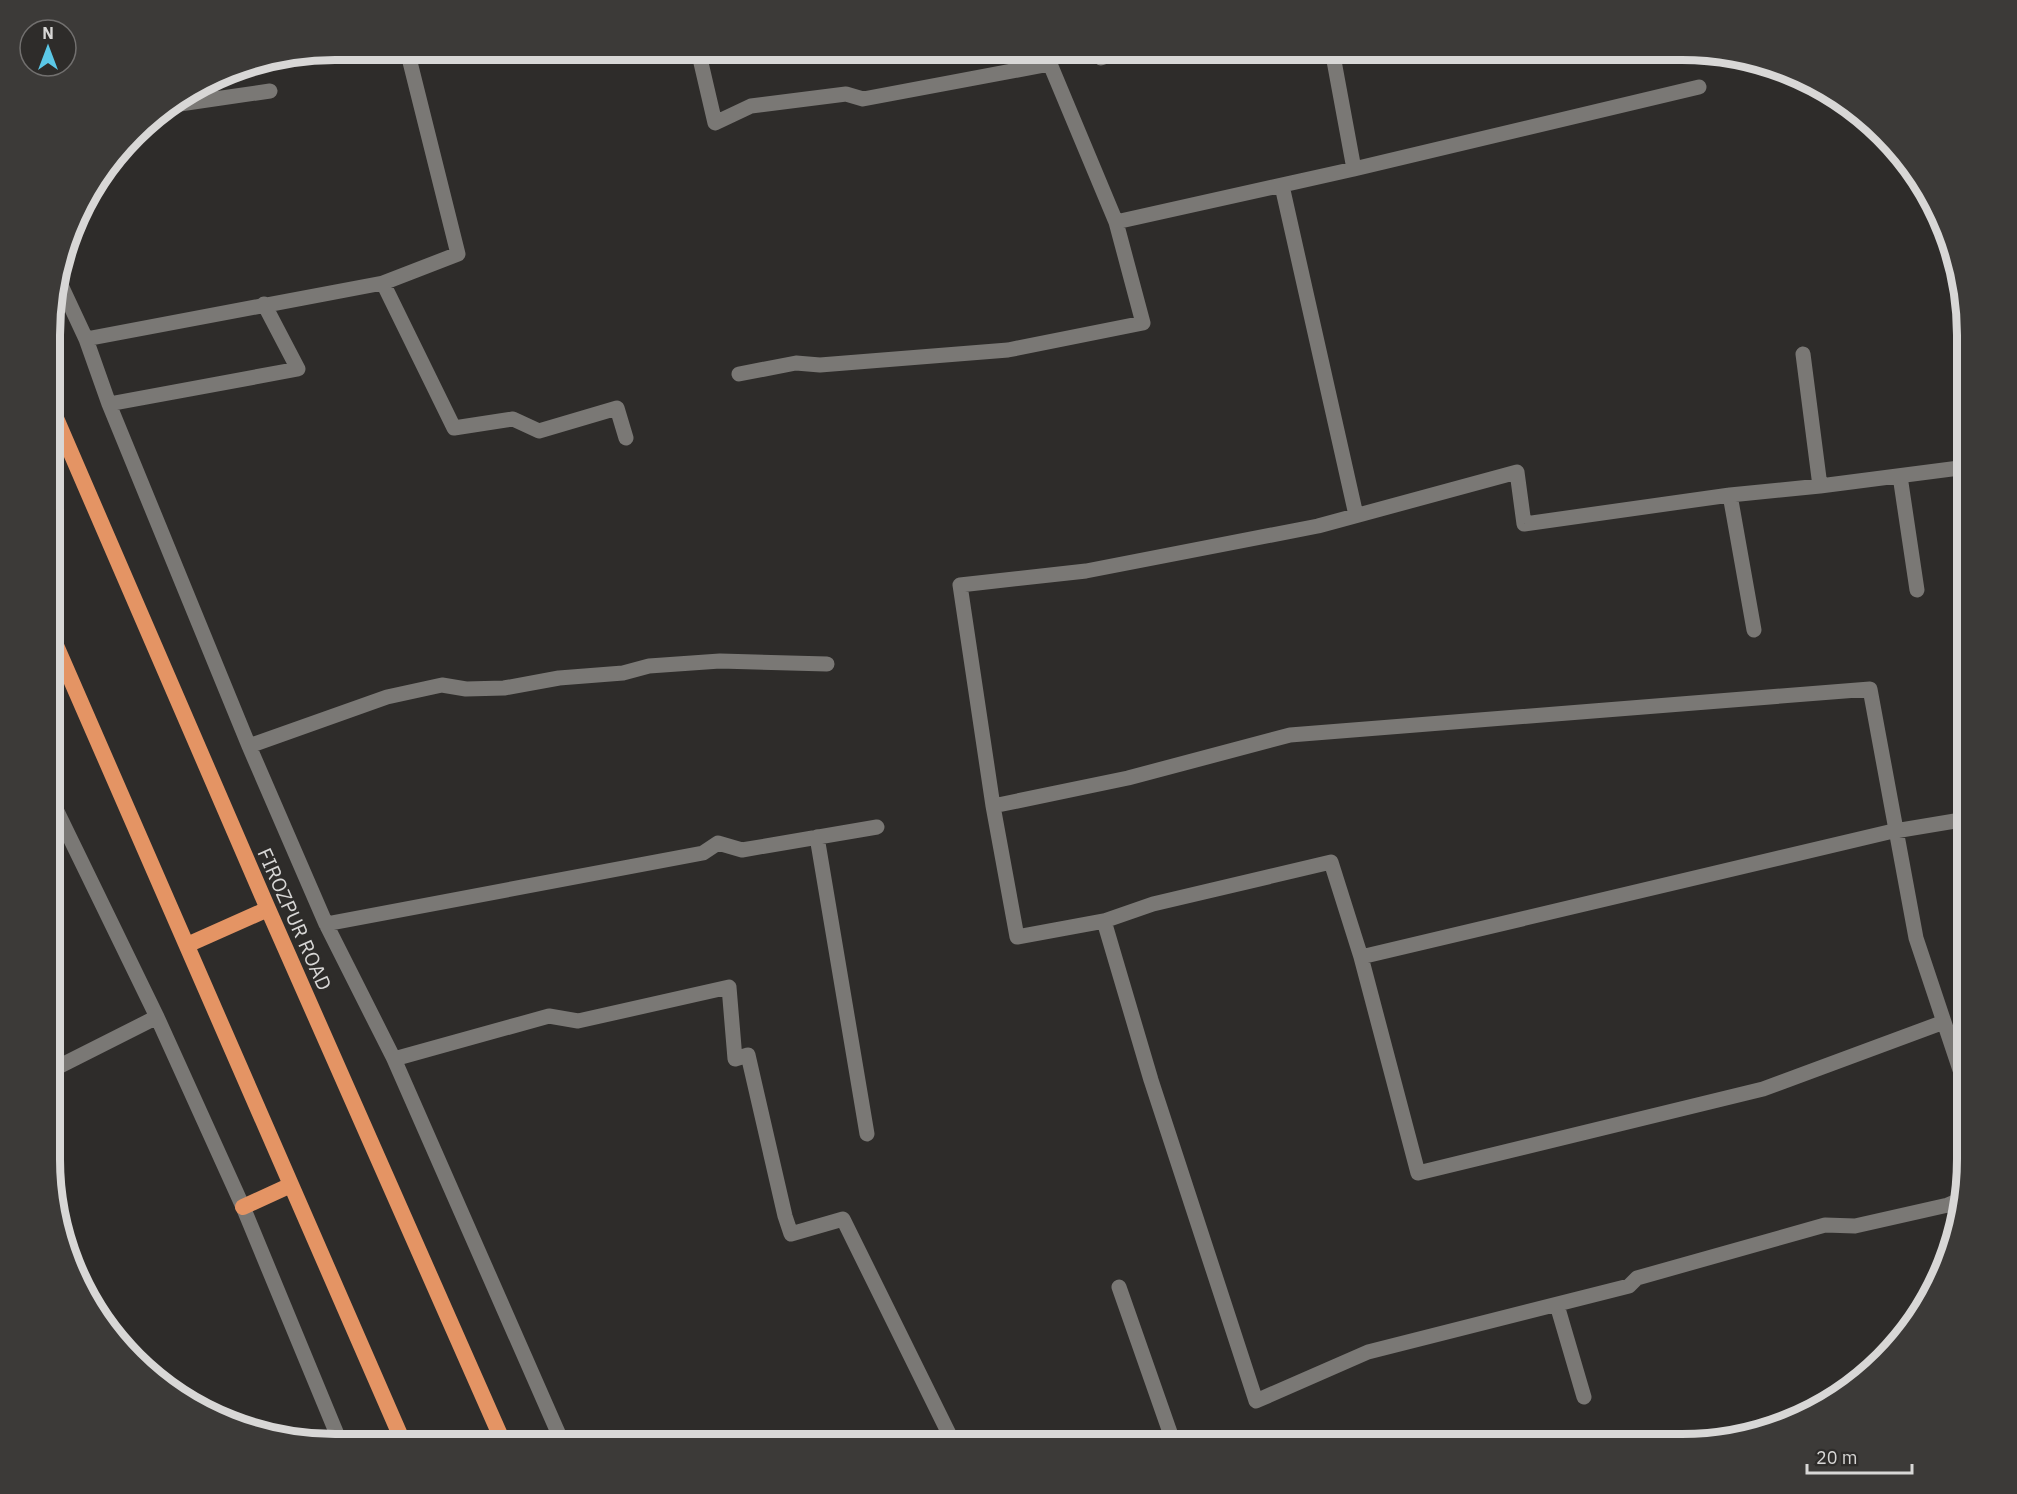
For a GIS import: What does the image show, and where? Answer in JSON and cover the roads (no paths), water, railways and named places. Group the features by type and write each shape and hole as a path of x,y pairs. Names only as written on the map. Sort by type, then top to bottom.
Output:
{"highway":[{"name":"FIROZPUR ROAD","path":"60,428 268,909 500,1434"},
{"path":"60,655 400,1434"},
{"path":"187,945 268,909"},
{"path":"243,1207 291,1185"}],"street":[{"path":"86,339 383,283 458,254 410,60"},
{"path":"700,60 715,123 751,106 846,94 863,99 1035,60"},
{"path":"739,374 796,363 820,365 1008,350 1143,323 1116,222 1049,60"},
{"path":"1334,60 1354,169"},
{"path":"1116,222 1282,186 1699,87"},
{"path":"187,103 270,92"},
{"path":"1282,186 1356,515"},
{"path":"383,283 454,428 513,420 539,430 617,408 626,438"},
{"path":"63,291 86,339 109,404 249,746 326,924 394,1059 559,1434"},
{"path":"109,404 298,369 264,304"},
{"path":"1803,354 1820,486"},
{"path":"1944,1022 1763,1089 1418,1173 1361,957 1330,862 1153,904 1104,921 1017,936 993,806 960,585 1086,571 1318,526 1517,472 1524,524 1730,495 1900,477 1957,468"},
{"path":"1900,477 1917,590"},
{"path":"1730,495 1754,630"},
{"path":"249,746 387,698 442,685 466,689 504,688 560,678 623,673 649,666 720,662 828,664"},
{"path":"993,806 1128,778 1290,735 1870,689 1916,938 1957,1061"},
{"path":"60,818 157,1017 243,1207 337,1434"},
{"path":"1361,957 1896,832 1957,821"},
{"path":"326,924 703,853 718,843 742,850 877,827"},
{"path":"817,837 867,1134"},
{"path":"1104,921 1151,1080 1256,1401 1368,1352 1629,1286 1637,1278 1825,1225 1855,1226 1954,1203"},
{"path":"394,1059 549,1016 578,1022 729,987 735,1059 748,1055 784,1216 791,1234 843,1219 949,1434"},
{"path":"60,1066 157,1017"},
{"path":"1119,1287 1171,1434"},
{"path":"1557,1305 1584,1396"}]}
